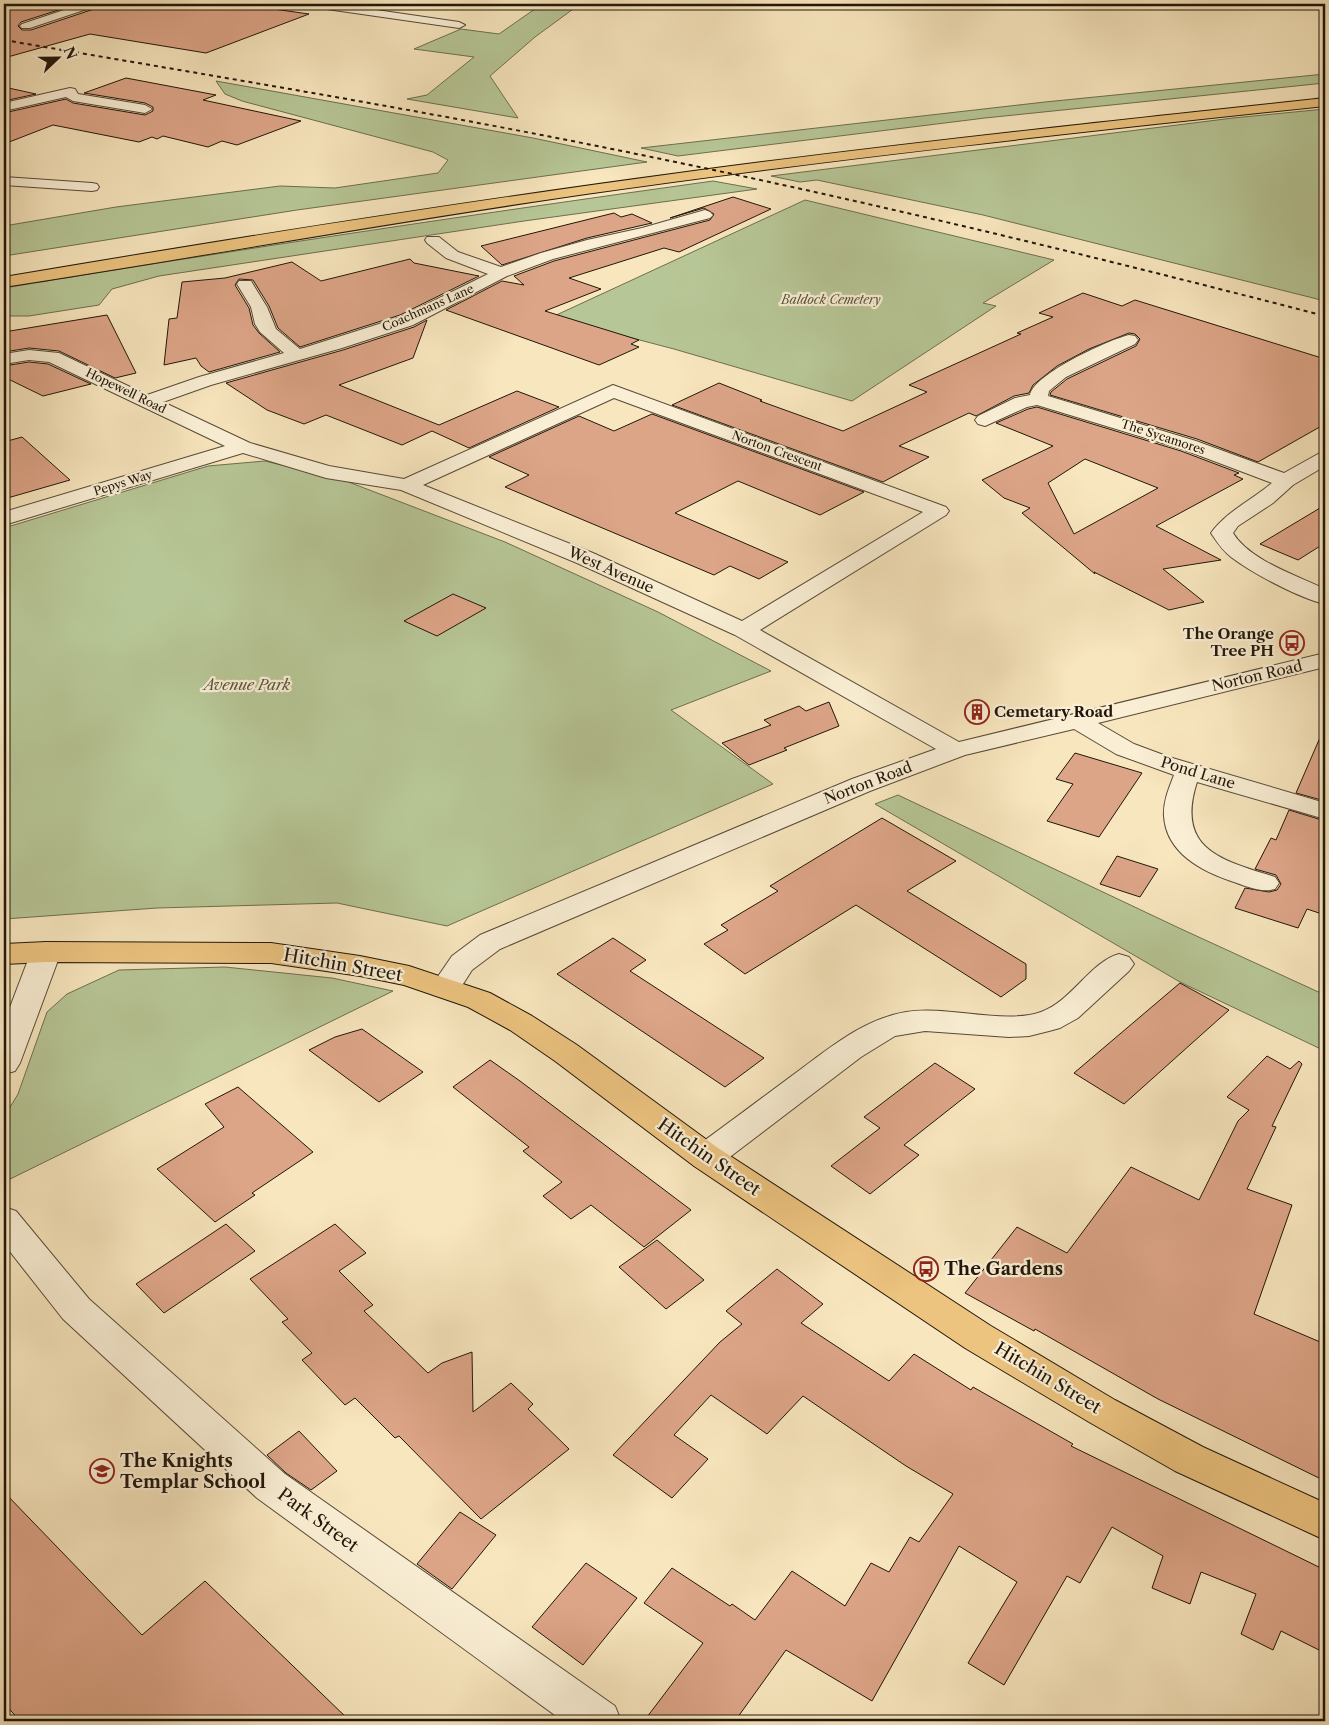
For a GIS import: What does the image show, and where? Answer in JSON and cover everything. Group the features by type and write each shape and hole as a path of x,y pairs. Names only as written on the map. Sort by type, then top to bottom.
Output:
{"main road":[{"path":"4,268 397,205 785,151 1325,92"},
{"path":"4,282 381,220 598,188 945,144 1325,102"},
{"name":"Hitchin Street","path":"4,954 46,952 271,954 360,966 409,976 480,1000 521,1023 566,1053 706,1157 978,1337 1102,1411 1189,1459 1325,1522"}],"street":[{"path":"26,26 92,4"},
{"path":"313,4 459,25"},
{"path":"4,107 70,92 73,97 145,109"},
{"path":"25,184 44,168"},
{"path":"4,182 92,186"},
{"name":"Coachmans Lane","path":"147,401 204,381 407,321 501,273 547,256 593,243 646,232 705,215"},
{"name":"Coachmans Lane","path":"433,240 452,255 501,273"},
{"path":"245,284 259,307 264,324 269,332 296,355"},
{"path":"985,420 1022,402 1038,399 1040,389 1060,373 1129,340"},
{"name":"Hopewell Road","path":"4,359 29,355 53,357 243,447"},
{"name":"Norton Crescent","path":"406,485 613,391 939,511 743,630"},
{"name":"The Sycamores","path":"1038,399 1180,442 1286,481"},
{"name":"West Avenue","path":"243,447 326,472 406,485 585,558 743,630 956,750"},
{"name":"Pepys Way","path":"4,519 243,447"},
{"path":"1325,458 1286,481 1266,499 1231,522 1222,533 1224,540 1234,550 1255,563 1325,597"},
{"name":"Norton Road","path":"445,988 471,955 490,942 861,785 956,750 1325,660"},
{"name":"Pond Lane","path":"1078,720 1095,734 1132,752 1188,771 1325,811"},
{"path":"1188,771 1179,798 1177,814 1178,829 1187,843 1200,856 1219,868 1265,883"},
{"path":"4,1064 46,952"},
{"path":"706,1157 801,1085 866,1039 884,1029 908,1022 960,1021 1013,1027 1032,1026 1051,1020 1067,1011 1119,964"},
{"name":"Park Street","path":"4,1220 76,1309 271,1486 599,1721"}],"green space":[{"path":"542,4 580,4 535,37 490,76 518,118 407,99 427,95 474,57 414,49 461,29 499,34"},
{"path":"1325,74 1325,83 985,118 678,156 641,148 1045,102"},
{"path":"216,81 533,138 647,162 297,210 4,256 4,226 116,207 280,186 335,188 438,173 448,160 433,152 242,101 225,94"},
{"path":"1325,109 1325,301 983,215 817,180 800,182 771,176 1233,118"},
{"path":"713,181 757,189 524,221 159,276 112,289 99,305 29,316 4,316 4,288 358,232"},
{"name":"Baldock Cemetery","path":"805,200 1054,260 983,303 996,306 852,401 674,349 552,317"},
{"name":"Avenue Park","path":"265,461 346,481 505,542 658,612 771,671 671,710 773,784 447,926 337,903 157,908 4,919 4,528 208,466"},
{"path":"898,795 1325,995 1325,1051 1180,982 875,804"},
{"path":"225,967 332,978 393,991 4,1182 4,1117 18,1094 47,1012 67,994 119,970"}],"building":[{"path":"4,4 34,8 34,4 77,4 21,22 18,26 22,30 31,30 97,8 100,4 238,4 309,14 206,53 90,34 4,58"},
{"path":"126,78 216,95 203,100 301,121 237,145 222,141 208,147 163,136 157,139 152,137 139,142 53,125 4,144 4,113 66,99 73,103 145,115 153,111 153,107 145,103 84,93"},
{"path":"4,87 36,94 4,101"},
{"path":"733,197 771,209 679,252 664,248 569,278 601,289 545,311 639,340 631,344 639,347 599,365 446,310 502,281 524,285 514,276 554,261 710,220 714,214 704,208 670,218"},
{"path":"614,213 621,217 632,214 652,223 587,238 502,265 481,246"},
{"path":"410,259 414,263 479,276 400,315 300,347 278,328 269,306 253,280 239,279 235,285 249,308 253,325 280,352 209,372 201,366 196,358 164,365 169,319 177,318 182,282 225,278 292,262 321,281"},
{"path":"1083,293 1122,306 1135,300 1325,359 1325,424 1258,462 1197,439 1050,395 1067,379 1136,346 1140,339 1135,334 1129,333 1089,349 1057,366 1033,385 1029,393 1014,396 976,416 969,413 899,446 929,457 883,482 672,405 719,383 762,400 760,401 843,431 927,392 909,385 1021,334 1017,333 1053,317 1039,313"},
{"path":"107,315 136,373 115,378 59,351 29,348 4,352 4,332"},
{"path":"427,320 413,358 339,385 439,425 517,391 559,407 469,448 432,431 402,445 326,415 304,424 267,410 226,383 343,350 414,327"},
{"path":"29,362 48,364 91,384 43,396 4,377 4,366"},
{"path":"1037,407 1181,451 1239,473 1234,475 1243,479 1156,526 1221,560 1163,569 1204,602 1169,610 1094,572 1095,574 1022,513 1030,508 1004,498 982,480 1053,446 996,423","holes":["1085,459 1158,488 1074,534 1048,483"]},
{"path":"652,414 864,492 820,515 738,481 675,513 788,562 759,579 730,566 714,575 505,487 529,475 489,457 579,416 614,431"},
{"path":"22,437 70,480 4,499 4,442"},
{"path":"1325,505 1325,543 1298,560 1260,544"},
{"path":"453,594 486,608 437,636 404,621"},
{"path":"829,702 839,726 784,748 787,750 749,765 722,743 771,725 764,720 799,706 806,711"},
{"path":"1325,726 1325,801 1296,793"},
{"path":"1075,753 1142,773 1099,837 1047,821 1073,784 1056,779"},
{"path":"1289,810 1325,821 1325,915 1307,909 1298,928 1235,908 1245,888 1269,892 1277,890 1281,884 1276,875 1255,869 1271,838 1276,840"},
{"path":"882,818 956,861 907,891 1026,964 1026,979 1001,997 856,905 745,974 704,944 728,930 721,925 778,891 770,886"},
{"path":"1117,856 1158,869 1140,897 1100,884"},
{"path":"613,938 646,960 630,971 764,1058 725,1087 557,974"},
{"path":"1180,983 1229,1010 1124,1104 1074,1073"},
{"path":"362,1029 423,1072 379,1102 309,1050 335,1037"},
{"path":"1267,1056 1290,1069 1299,1061 1302,1064 1272,1126 1276,1127 1247,1189 1292,1205 1254,1314 1325,1344 1325,1481 1158,1399 1035,1329 1034,1331 965,1293 1017,1227 1067,1253 1131,1167 1199,1200 1238,1121 1249,1110 1227,1097"},
{"path":"490,1060 691,1210 644,1247 591,1205 571,1219 543,1196 562,1182 523,1151 529,1147 453,1087"},
{"path":"935,1063 975,1089 904,1145 919,1155 870,1194 831,1166 880,1128 864,1117"},
{"path":"238,1087 313,1152 252,1193 255,1195 215,1222 157,1169 224,1127 205,1104"},
{"path":"226,1224 255,1251 164,1313 136,1284"},
{"path":"335,1224 366,1253 339,1271 373,1305 364,1311 428,1373 442,1363 472,1352 473,1412 511,1383 533,1404 528,1409 569,1449 481,1519 399,1436 395,1438 355,1398 345,1405 302,1360 312,1353 282,1322 288,1319 250,1279"},
{"path":"657,1240 704,1280 666,1309 619,1267"},
{"path":"777,1269 823,1304 801,1323 889,1381 914,1354 971,1390 973,1387 1073,1444 1071,1446 1325,1570 1325,1653 1281,1631 1273,1650 1241,1634 1256,1594 1201,1572 1190,1604 1152,1588 1163,1556 1112,1527 1080,1583 1067,1576 1004,1685 968,1663 1017,1582 959,1546 872,1701 786,1650 735,1721 644,1721 703,1643 644,1603 672,1568 755,1620 792,1571 845,1606 871,1563 889,1572 910,1537 919,1542 953,1494 906,1466 803,1396 767,1434 711,1395 674,1435 708,1459 672,1498 613,1455 720,1342 742,1324 726,1311"},
{"path":"299,1431 337,1471 311,1490 286,1473 267,1455"},
{"path":"4,1492 142,1635 205,1581 350,1721 20,1721 4,1703"},
{"path":"460,1512 496,1535 452,1589 417,1564"},
{"path":"586,1563 637,1598 583,1665 532,1627"}],"railway":[{"path":"4,40 308,92 702,167 970,228 1325,316"}],"place":[{"name":"The Orange Tree PH","path":"1292,643"},
{"name":"Cemetary Road","path":"977,712"},
{"name":"The Gardens","path":"926,1269"},
{"name":"The Knights Templar School","path":"102,1471"}]}
